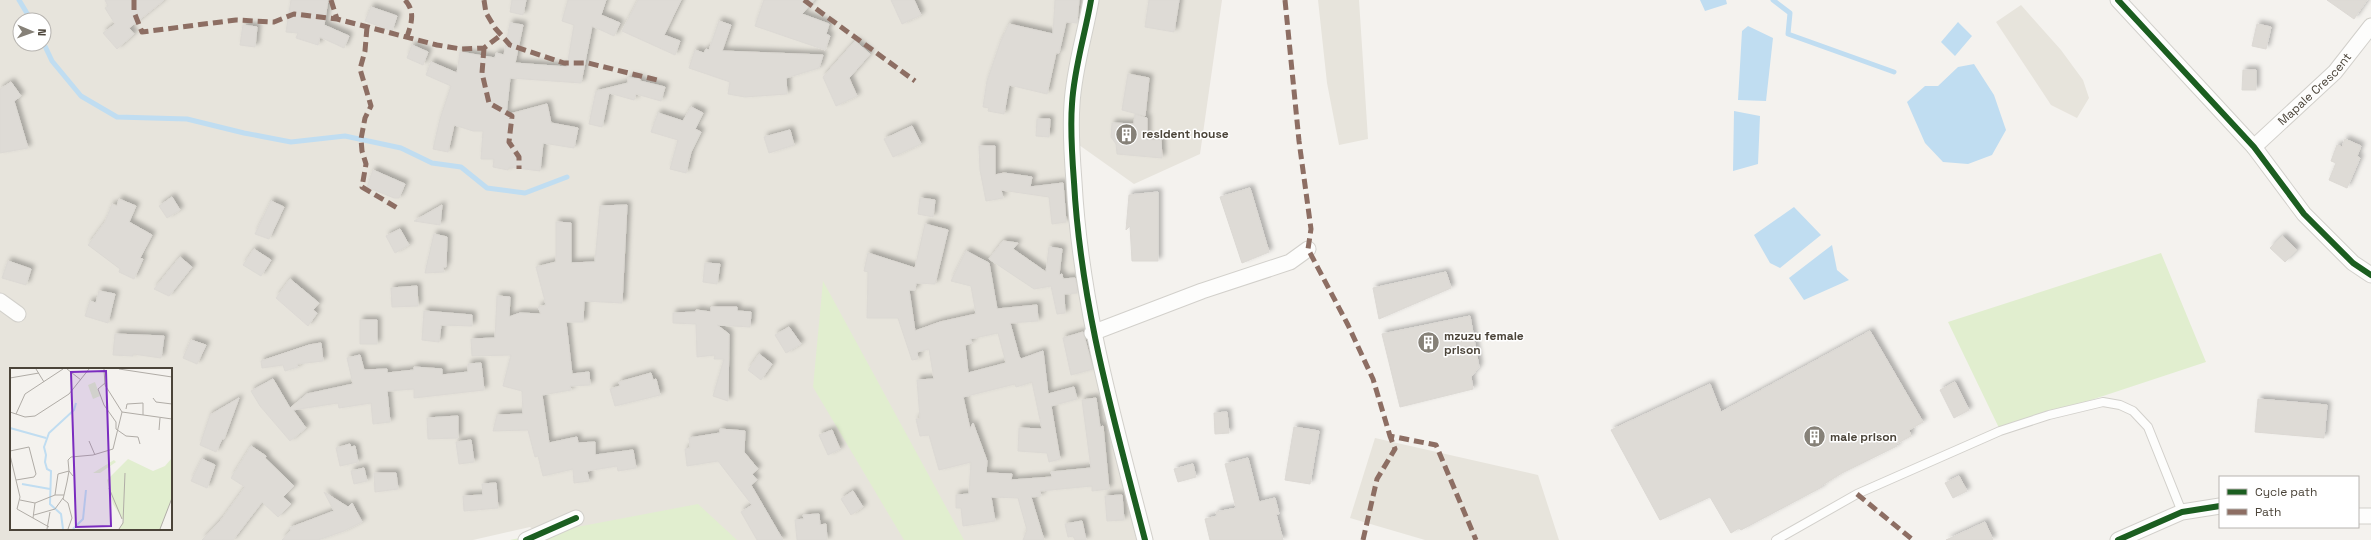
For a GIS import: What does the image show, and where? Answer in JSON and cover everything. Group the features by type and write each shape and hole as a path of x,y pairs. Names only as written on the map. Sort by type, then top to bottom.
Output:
{"street":[{"path":"1091,0 1075,73 1071,131 1080,257 1092,333 1145,540"},
{"path":"2118,0 2254,147 2304,214 2352,263 2371,275"},
{"name":"Mapale Crescent","path":"2254,147 2335,72 2371,26"},
{"path":"1092,333 1202,291 1290,262 1308,250"},
{"path":"0,301 18,314"},
{"path":"2118,540 2182,512 2219,506"},
{"path":"526,540 576,518"}],"lane":[{"path":"1776,540 1858,494 2000,431 2049,415 2103,402 2120,405 2133,411 2148,427 2182,512"}],"shaded area":[{"path":"0,0 1222,0 1200,154 1134,184 1065,135 1143,540 544,540 530,527 473,540 0,540"},
{"path":"1318,0 1359,0 1368,139 1339,145 1327,83"},
{"path":"2021,5 2061,50 2083,80 2089,98 2077,118 2051,105 1996,22"},
{"path":"1375,438 1538,475 1559,540 1425,540 1350,518"}],"green space":[{"path":"2161,253 2206,362 2000,430 1948,322"},
{"path":"823,281 964,540 904,540 813,387"},
{"path":"698,504 737,540 510,540 524,537"}],"water":[{"path":"1700,0 1726,0 1727,4 1705,11"},
{"path":"1958,22 1972,36 1955,56 1941,42"},
{"path":"1748,26 1773,38 1766,101 1738,100 1742,31"},
{"path":"1974,64 1994,95 2006,130 1992,155 1968,164 1943,162 1925,143 1907,102 1925,86 1938,86 1958,67"},
{"path":"1734,111 1760,116 1758,164 1733,171"},
{"path":"1794,207 1821,235 1780,268 1770,263 1754,235"},
{"path":"1832,245 1837,270 1849,280 1804,300 1789,278"}],"building":[{"path":"105,0 164,0 129,28 134,34 117,49 103,33 115,24 105,8 108,6"},
{"path":"291,0 328,0 324,25 349,36 344,48 320,37 318,45 296,38 298,33 286,32"},
{"path":"512,0 526,0 523,15 510,12"},
{"path":"568,0 606,0 601,15 620,23 614,36 592,26 581,83 510,78 506,115 547,104 551,123 578,128 574,148 543,143 540,171 509,167 508,170 493,167 494,159 481,159 483,131 473,131 454,125 448,152 433,149 440,119 451,86 426,75 431,62 457,73 460,52 495,58 496,53 504,55 510,23 523,25 515,63 567,67 574,25 562,21"},
{"path":"638,0 681,0 664,35 680,41 675,55 622,31"},
{"path":"764,0 814,0 802,14 829,24 826,34 830,36 825,50 755,26"},
{"path":"891,0 914,0 921,15 902,24"},
{"path":"1055,0 1079,0 1077,23 1066,22 1059,53 1056,53 1047,94 1009,85 1004,114 988,111 989,108 983,107 987,81 1000,43 1009,24 1053,34"},
{"path":"1149,0 1179,0 1174,32 1145,27"},
{"path":"2327,0 2367,0 2354,19"},
{"path":"371,7 397,16 392,31 365,21"},
{"path":"719,21 731,25 722,51 823,55 819,68 786,78 787,94 745,97 728,94 730,82 689,68 695,50 704,53 706,49 709,50"},
{"path":"2257,24 2271,27 2266,49 2252,46"},
{"path":"243,25 257,27 255,47 240,45"},
{"path":"855,41 870,54 849,78 857,96 836,106 823,77"},
{"path":"412,45 428,52 423,65 407,58"},
{"path":"2243,70 2256,70 2256,90 2242,90"},
{"path":"1128,74 1149,78 1145,116 1122,110"},
{"path":"628,78 640,79 640,81 665,87 661,101 636,94 634,100 609,93 602,127 589,124 596,91 628,83"},
{"path":"11,82 21,96 14,101 28,148 0,153 0,89"},
{"path":"691,107 703,113 695,129 701,132 691,152 686,173 670,169 678,140 651,132 658,113 683,121"},
{"name":"resident house","path":"1135,114 1147,118 1147,140 1161,140 1162,158 1117,154 1116,144 1111,137 1112,123 1134,124"},
{"path":"1037,119 1050,119 1049,137 1036,136"},
{"path":"912,126 921,144 893,157 884,139"},
{"path":"790,130 794,145 769,153 764,137"},
{"path":"2345,139 2361,146 2357,156 2360,158 2347,188 2329,180 2336,163 2331,161 2337,145 2342,147"},
{"path":"979,146 995,146 995,175 1004,173 1032,177 1030,187 1063,183 1066,222 1052,224 1049,197 1001,190 1003,198 986,201 980,170"},
{"path":"373,170 405,184 399,198 394,198 367,187"},
{"path":"1250,188 1269,252 1242,263 1220,197"},
{"path":"1158,192 1158,261 1132,261 1130,226 1126,230 1129,195"},
{"path":"172,197 180,210 167,218 159,206"},
{"path":"920,198 935,200 933,217 918,214"},
{"path":"119,199 136,206 129,222 152,235 140,258 143,259 134,279 119,272 120,269 88,245 105,222 112,204 117,206"},
{"path":"271,201 284,207 269,239 255,234"},
{"path":"442,205 440,225 414,221"},
{"path":"627,205 622,303 584,301 583,322 566,322 572,374 589,372 590,385 570,386 571,390 542,395 549,443 577,437 578,443 595,442 595,455 633,450 636,468 618,471 617,466 587,471 589,481 574,483 573,469 543,476 538,456 535,457 528,430 493,431 497,415 523,414 522,391 503,386 511,355 472,356 471,339 495,338 497,296 510,297 509,317 520,313 541,314 538,307 546,305 536,267 556,262 556,222 571,223 571,263 595,262 600,206"},
{"path":"925,224 948,230 935,284 916,283 915,290 909,290 915,331 940,322 976,314 971,286 951,281 966,251 989,263 997,309 1037,305 1038,321 1010,323 1021,359 1043,351 1048,394 1074,387 1077,399 1051,406 1060,459 1049,462 1047,453 1018,451 1019,428 1042,429 1032,382 1016,387 1015,384 963,397 970,429 973,423 987,461 986,473 1012,474 1011,480 1052,477 1051,472 1091,468 1082,400 1096,398 1100,427 1103,426 1109,489 1092,491 1092,486 1040,491 1041,496 1031,497 1044,540 1023,540 1027,530 1018,498 991,497 995,521 963,526 961,508 956,508 956,495 969,494 971,462 939,470 929,435 920,436 916,419 920,419 917,380 934,379 929,349 917,352 918,359 912,360 898,318 867,318 868,272 864,271 868,253 915,268","holes":["998,333 1006,363 968,373 965,345 972,343 970,339"]},
{"path":"400,229 409,245 395,253 386,236"},
{"path":"434,234 447,237 446,267 443,267 444,272 425,273"},
{"path":"2282,236 2297,250 2285,262 2270,248"},
{"path":"1003,241 1018,243 1013,249 1046,272 1049,247 1062,249 1059,275 1062,274 1063,279 1075,278 1077,286 1077,293 1064,294 1065,313 1057,314 1051,286 1034,289 989,259"},
{"path":"254,249 271,260 261,276 243,265"},
{"path":"180,257 192,267 169,296 154,289"},
{"path":"8,261 31,269 26,285 2,278"},
{"path":"705,263 720,264 717,284 703,282"},
{"path":"1446,272 1451,288 1379,319 1373,288"},
{"path":"290,279 319,303 313,310 317,313 308,326 276,298"},
{"path":"417,286 418,306 392,307 391,288"},
{"path":"99,291 115,294 108,323 85,316 90,301 96,303"},
{"path":"711,307 737,307 737,311 751,312 750,327 717,325 729,334 728,401 713,396 724,359 714,359 715,355 697,357 696,324 673,323 673,313 696,312 696,310 711,312"},
{"path":"424,311 472,315 472,326 441,325 439,342 422,340"},
{"name":"mzuzu female prison","path":"1470,316 1479,367 1471,377 1473,389 1400,407 1382,334"},
{"path":"360,320 377,320 377,344 360,344"},
{"path":"789,327 801,344 786,353 775,335"},
{"name":"male prison","path":"1870,331 1923,422 1909,430 1911,436 1896,444 1897,446 1842,473 1821,486 1822,487 1741,530 1739,528 1731,533 1710,497 1660,520 1611,430 1710,384 1721,412"},
{"path":"1083,332 1093,369 1071,375 1063,338"},
{"path":"115,334 164,336 161,358 133,354 133,356 113,355"},
{"path":"191,340 206,345 197,364 183,358"},
{"path":"321,343 323,361 297,364 298,367 285,371 283,365 262,368 261,361 309,345"},
{"path":"759,354 772,364 761,380 748,370"},
{"path":"360,355 364,370 387,369 387,373 414,370 414,367 442,369 442,375 468,372 468,364 481,363 484,390 414,398 414,389 387,391 390,422 373,424 371,403 339,408 338,403 293,410 306,428 290,441 260,406 251,391 273,379 290,408 307,394 353,384 347,358"},
{"path":"651,373 653,380 656,379 660,395 615,406 610,389 620,386 619,382"},
{"path":"1955,382 1969,410 1954,418 1940,390"},
{"path":"239,398 224,439 222,439 216,452 200,445 210,415"},
{"path":"2258,399 2327,405 2324,438 2255,432"},
{"path":"1227,412 1229,433 1215,434 1214,413"},
{"path":"458,416 458,438 428,439 427,418"},
{"path":"1294,427 1319,431 1310,484 1285,480"},
{"path":"720,429 745,431 744,452 758,469 752,474 757,480 751,485 783,540 757,540 741,512 752,505 718,461 687,466 685,449 690,448 689,438 720,433"},
{"path":"832,430 840,449 828,455 819,435"},
{"path":"471,440 474,462 459,464 456,442"},
{"path":"350,444 351,447 355,446 358,462 340,466 336,448"},
{"path":"251,446 266,456 265,458 294,486 283,497 291,504 278,517 262,502 233,540 202,540 221,520 245,487 231,478"},
{"path":"1248,458 1259,502 1275,498 1279,514 1276,514 1283,540 1210,540 1205,519 1217,516 1216,512 1236,508 1225,464"},
{"path":"202,459 215,465 207,488 191,481"},
{"path":"1193,464 1196,477 1178,482 1174,469"},
{"path":"364,468 367,481 354,484 351,471"},
{"path":"374,473 396,473 398,489 375,492"},
{"path":"1959,476 1967,491 1953,498 1945,483"},
{"path":"496,483 498,508 464,511 463,496 483,495 482,484"},
{"path":"853,491 863,507 851,515 841,499"},
{"path":"324,492 348,507 352,503 362,522 344,531 318,540 282,540 291,530 289,528 334,511"},
{"path":"1122,495 1124,520 1107,521 1105,496"},
{"path":"819,514 820,525 826,524 827,540 797,540 795,520 804,519 803,515"},
{"path":"1082,521 1086,540 1075,540 1073,536 1068,537 1065,524"},
{"path":"1985,522 1993,540 1946,540"}],"waterway":[{"path":"19,0 26,12"},
{"path":"1773,0 1790,13 1788,34 1894,72"},
{"path":"48,52 52,61 81,96 117,117 187,119 244,133 291,142 345,136 401,148 432,163 461,167 487,188 525,193 567,177"}],"marked path":[{"path":"134,0 134,12 142,32 236,20 274,22 294,14 337,19 437,45 461,49 484,48 501,35"},
{"path":"331,0 337,19"},
{"path":"405,0 411,9 412,14 407,37"},
{"path":"484,0 486,13 495,28 510,45 564,63 588,63 661,81"},
{"path":"804,0 915,81"},
{"path":"1285,0 1299,141 1311,229 1308,249 1348,325 1373,379 1390,436 1436,445 1476,540"},
{"path":"367,27 365,51 360,69 371,106 365,118 361,139 362,151 366,164 362,187 399,209"},
{"path":"484,48 482,73 489,103 512,116 509,142 519,157 519,169"},
{"path":"1363,540 1377,479 1395,449 1390,436"},
{"path":"1857,494 1913,540"}],"cycle path":[{"path":"1091,0 1077,65 1071,114 1072,153 1078,229 1091,319 1100,363 1145,540"},
{"path":"2118,0 2254,147 2304,214 2353,263 2371,275"},
{"path":"2118,540 2182,512 2219,506"},
{"path":"526,540 576,518"}],"place":[{"name":"resident house","path":"1126,134"},
{"name":"mzuzu female prison","path":"1429,343"},
{"name":"male prison","path":"1815,437"}]}
